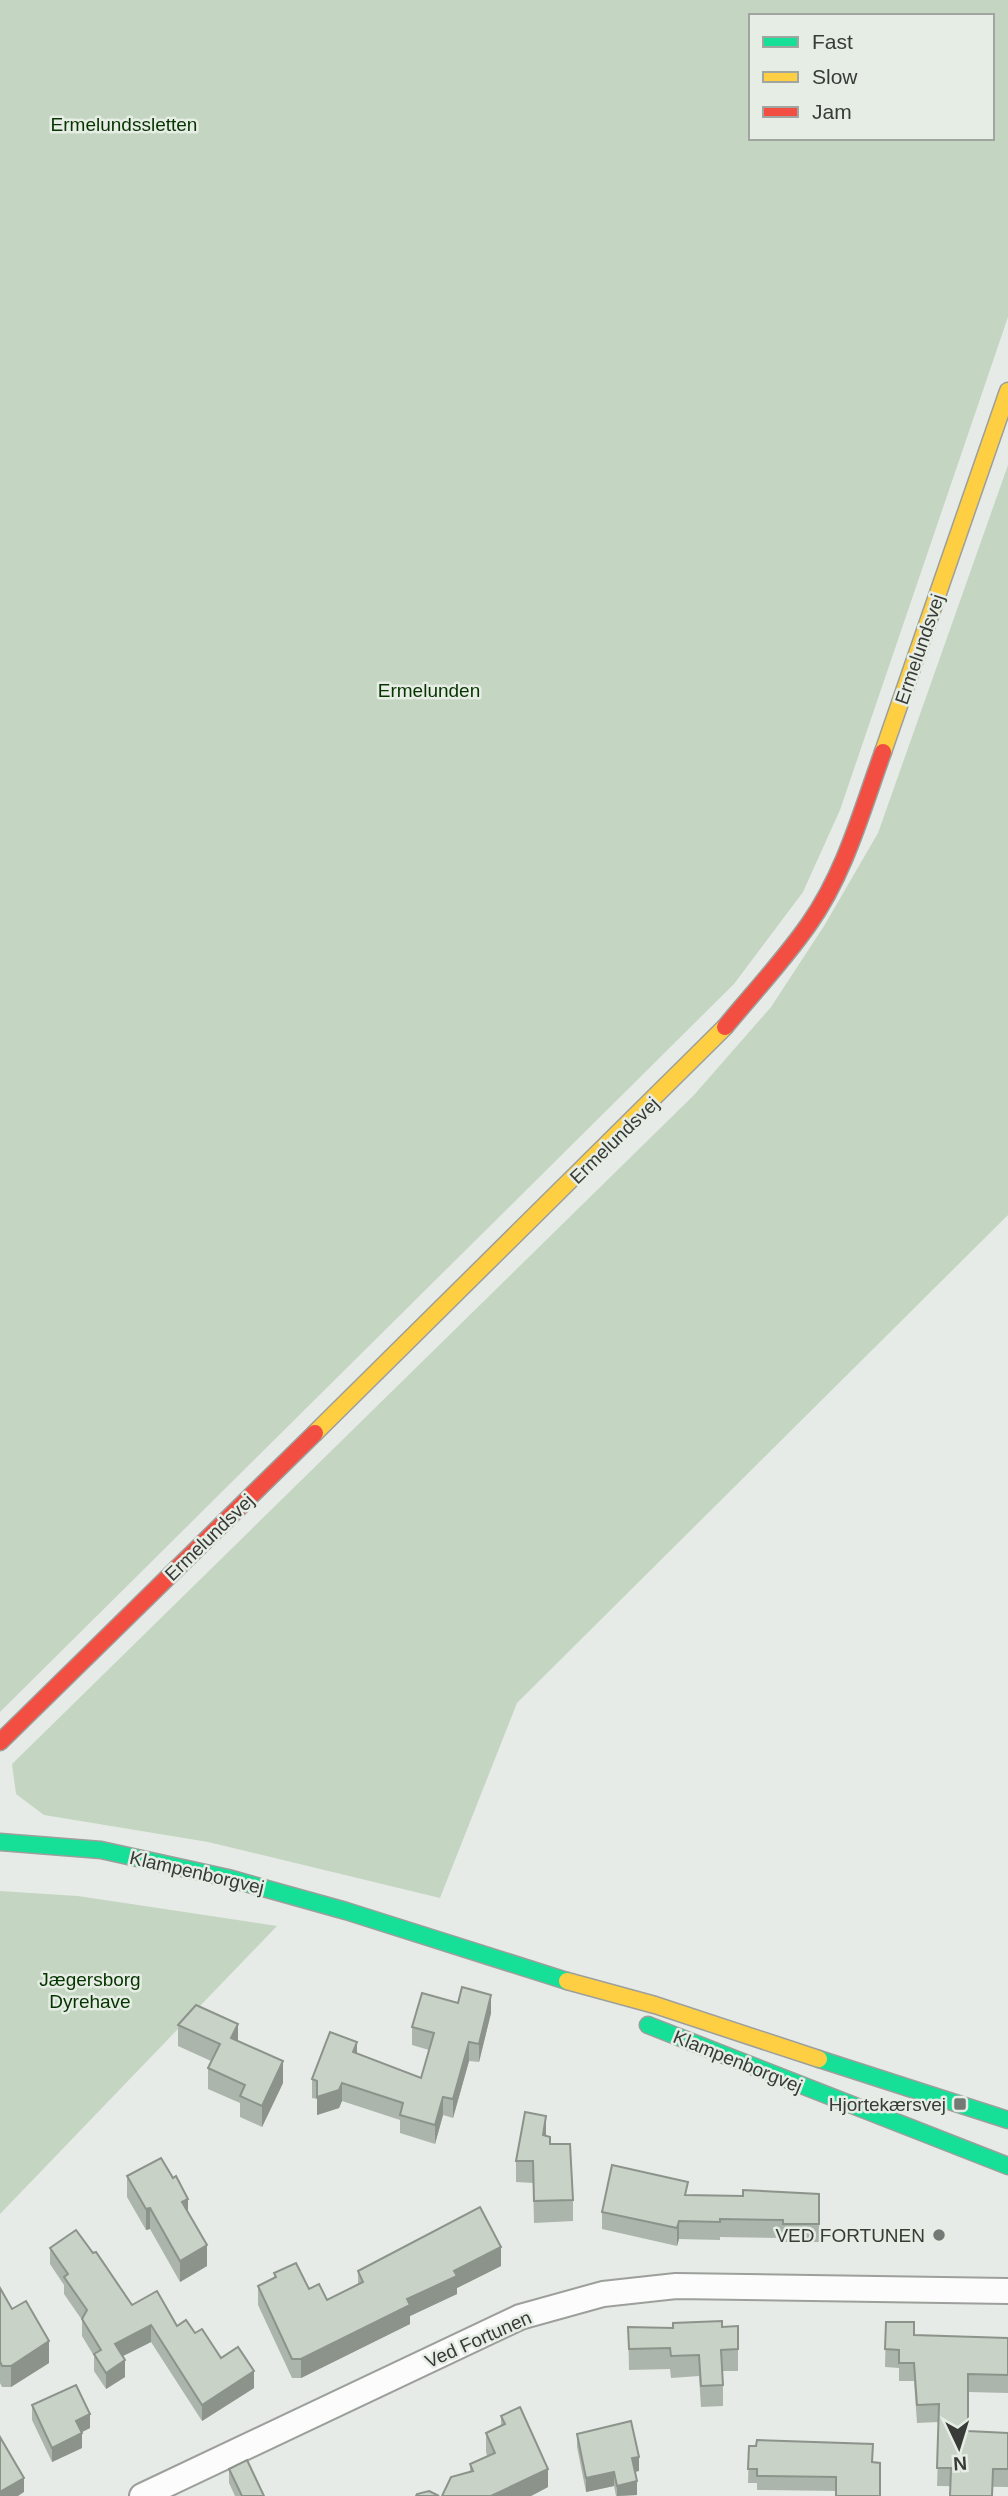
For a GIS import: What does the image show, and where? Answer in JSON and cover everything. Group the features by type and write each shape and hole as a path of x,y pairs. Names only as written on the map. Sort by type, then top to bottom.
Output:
{"street":[{"name":"Ermelundsvej","path":"0,1742 710,1045 810,923 853,837 1008,391"},
{"name":"Klampenborgvej","path":"0,1842 101,1850 228,1878 346,1911 510,1965 655,2004 1008,2120"},
{"name":"Klampenborgvej","path":"510,1965 627,2015 1008,2166"},
{"name":"Ved Fortunen","path":"142,2496 520,2317 603,2294 676,2286 1008,2291"}],"green space":[{"name":"Ermelunden","path":"0,0 1008,0 1008,317 840,810 803,892 734,984 0,1712"},
{"path":"1008,465 1008,1215 517,1703 440,1898 208,1842 44,1815 16,1794 12,1764 694,1095 771,1007 824,926 878,833"},
{"name":"Jægersborg Dyrehave","path":"0,1891 78,1896 277,1926 0,2214"}],"building":[{"path":"462,1987 491,1995 479,2044 469,2042 453,2099 443,2097 435,2125 400,2115 403,2103 342,2083 339,2090 317,2097 317,2081 312,2079 330,2032 357,2042 353,2052 421,2078 434,2033 412,2027 422,1993 458,2003"},
{"path":"196,2005 238,2024 231,2038 283,2061 262,2106 240,2096 245,2085 208,2068 220,2044 178,2025"},
{"path":"525,2112 546,2116 543,2135 550,2137 550,2144 570,2144 573,2200 534,2201 533,2161 516,2161"},
{"path":"161,2158 173,2178 176,2176 188,2199 182,2202 207,2245 180,2261 150,2208 146,2209 127,2176"},
{"path":"612,2165 688,2182 685,2195 743,2196 743,2190 819,2194 819,2224 783,2224 783,2220 720,2219 720,2222 679,2221 677,2228 602,2212"},
{"path":"480,2207 501,2247 454,2271 457,2276 407,2299 410,2305 301,2359 292,2359 258,2286 276,2277 274,2273 296,2263 309,2289 319,2284 327,2300 363,2282 358,2271"},
{"path":"76,2230 93,2253 96,2252 132,2305 157,2291 177,2326 186,2320 195,2333 202,2329 221,2358 238,2347 254,2371 202,2405 151,2325 115,2344 125,2360 106,2373 94,2354 101,2350 82,2319 87,2310 64,2277 68,2274 50,2248"},
{"path":"0,2288 12,2309 26,2301 49,2341 11,2366 2,2366 0,2361"},
{"path":"722,2321 722,2327 738,2326 738,2349 721,2350 723,2385 701,2386 699,2355 671,2356 670,2348 629,2349 628,2327 673,2328 673,2323"},
{"path":"886,2322 914,2322 914,2335 1008,2338 1008,2375 968,2374 968,2431 1008,2433 1008,2469 993,2469 992,2496 950,2496 951,2468 937,2468 939,2404 917,2405 914,2363 899,2363 899,2350 885,2349"},
{"path":"76,2385 90,2414 76,2421 82,2433 52,2448 32,2405"},
{"path":"520,2407 548,2469 491,2496 442,2496 451,2477 473,2471 470,2464 495,2453 486,2433 505,2424 501,2416"},
{"path":"631,2421 639,2457 632,2458 637,2481 617,2486 614,2472 586,2478 577,2434"},
{"path":"0,2437 24,2478 0,2492"},
{"path":"757,2440 873,2444 872,2462 880,2463 880,2496 836,2496 836,2477 757,2476 757,2469 748,2469 749,2446 756,2446"},
{"path":"247,2460 264,2496 242,2496 229,2469"},
{"path":"429,2491 439,2496 416,2496 417,2494"}],"traffic: fast":[{"path":"0,1842 101,1850 228,1878 346,1911 567,1981"},
{"path":"648,2025 1008,2166"},
{"path":"819,2059 1008,2120"}],"traffic: slow":[{"path":"883,752 1008,391"},
{"path":"315,1433 725,1027"},
{"path":"567,1981 655,2005 819,2059"}],"traffic: jam":[{"path":"725,1027 789,950 822,904 852,841 883,752"},
{"path":"0,1742 315,1433"}],"place":[{"name":"Hjortekærsvej","path":"960,2104"},
{"name":"VED FORTUNEN","path":"939,2235"}],"park label":[{"name":"Ermelundssletten","path":"124,124"}]}
